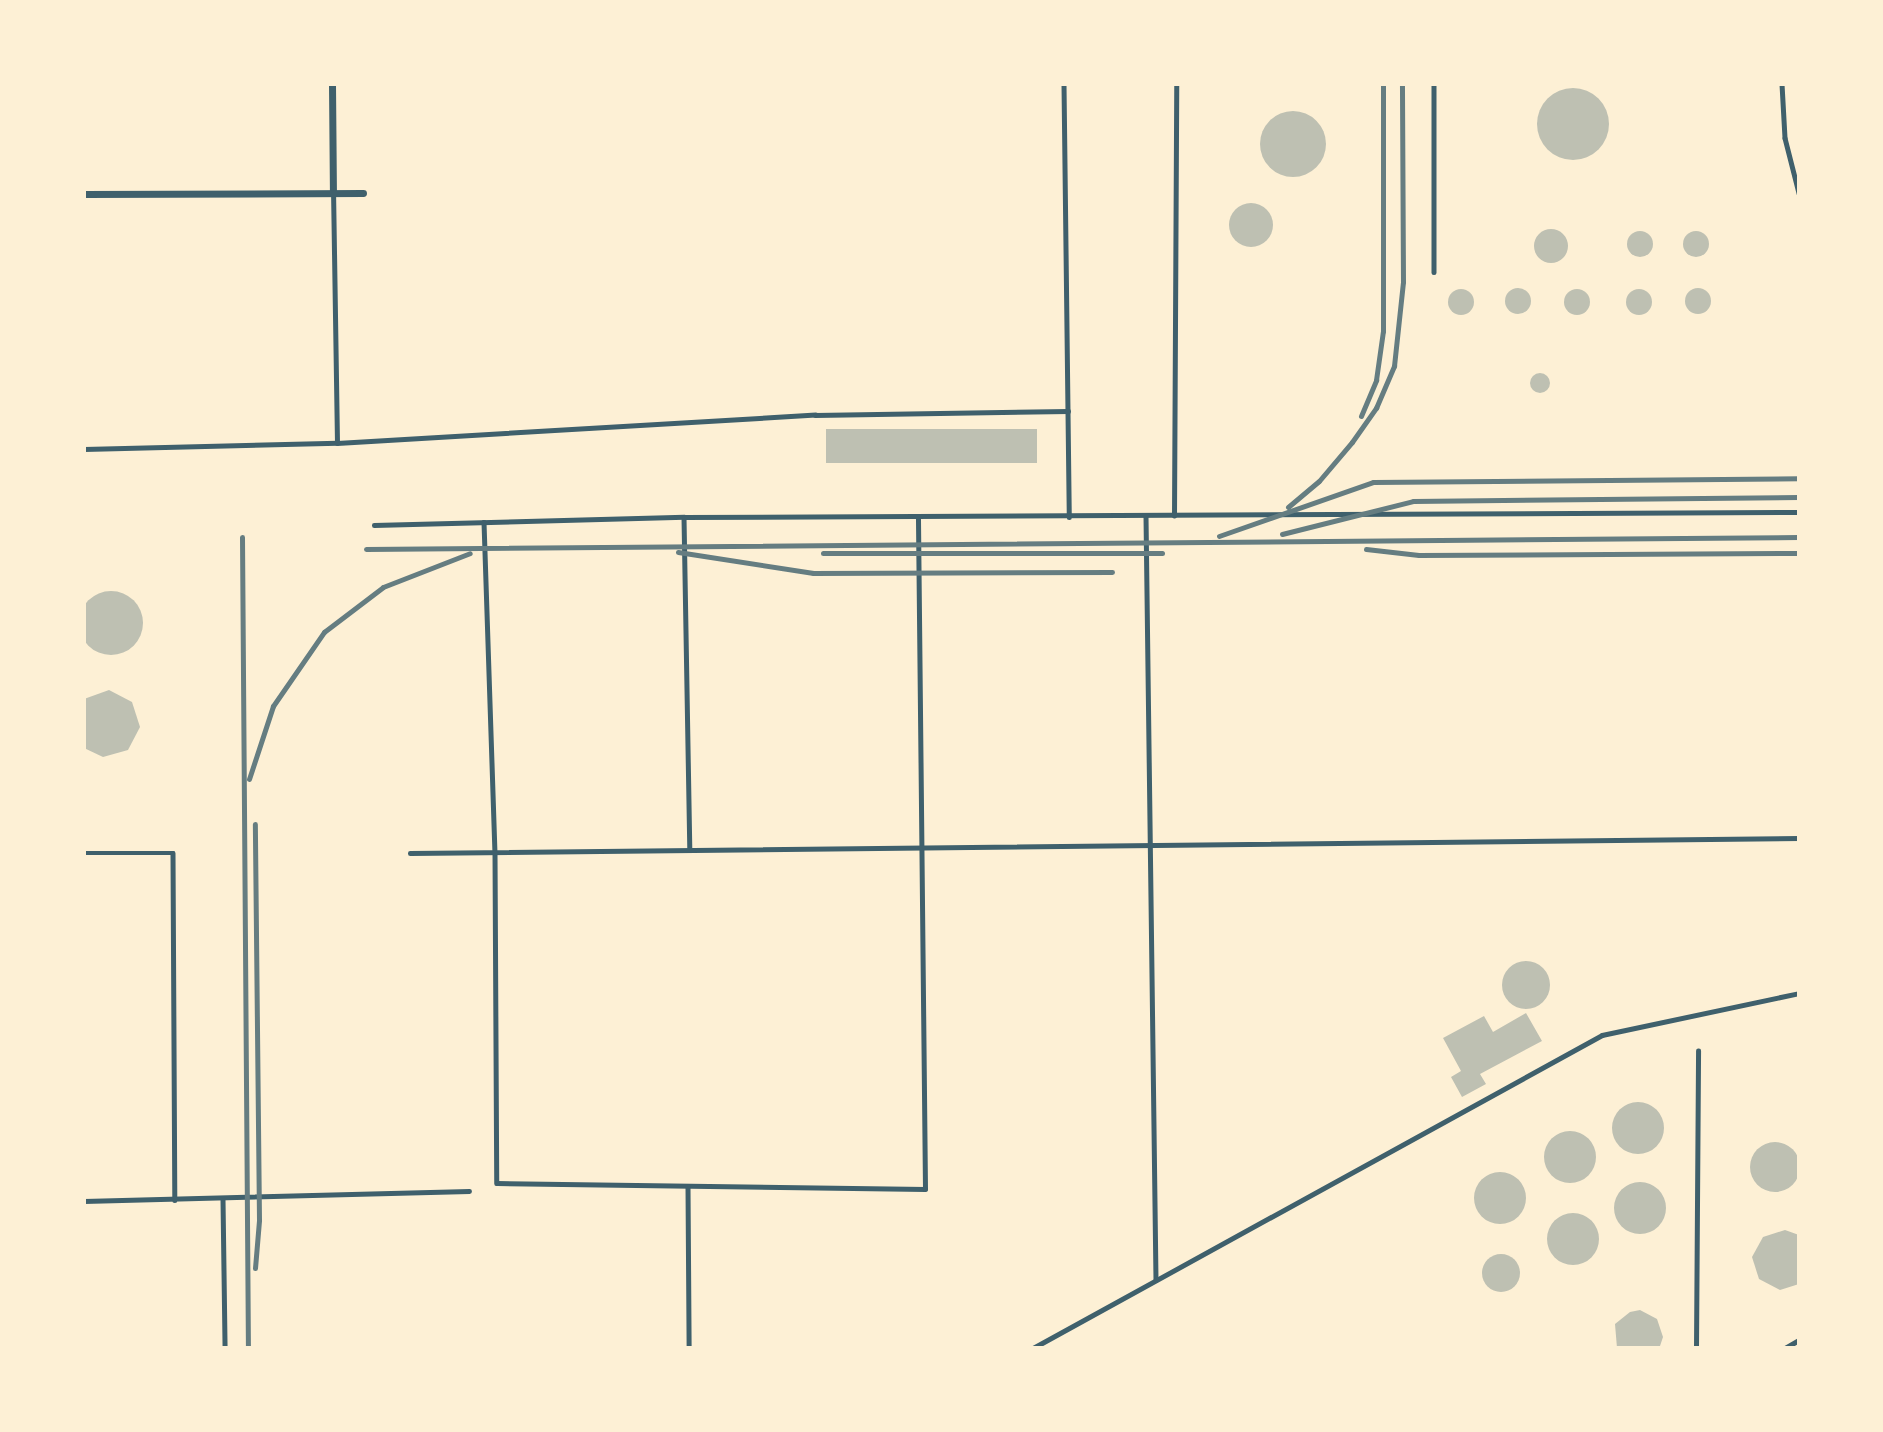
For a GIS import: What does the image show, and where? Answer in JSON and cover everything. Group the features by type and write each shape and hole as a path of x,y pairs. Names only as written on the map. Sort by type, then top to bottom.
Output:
{"street":[{"path":"332,84 333,193"},
{"path":"84,194 363,193"}],"lane":[{"path":"1064,84 1069,517"},
{"path":"1174,516 1176,84"},
{"path":"1434,84 1434,272"},
{"path":"1782,84 1785,138 1799,192"},
{"path":"333,193 337,443"},
{"path":"84,449 337,443 815,415 1068,411"},
{"path":"374,525 684,517 1799,512"},
{"path":"1146,516 1153,846 1156,1280"},
{"path":"684,517 690,850"},
{"path":"484,522 495,852 496,1184 925,1189 918,517"},
{"path":"410,853 1799,838"},
{"path":"84,853 173,853 175,1200"},
{"path":"1033,1348 1602,1035 1799,993"},
{"path":"1696,1348 1698,1051"},
{"path":"688,1186 689,1348"},
{"path":"84,1200 223,1199 469,1191"},
{"path":"223,1199 225,1348"},
{"path":"1785,1348 1799,1340"}],"building":[{"path":"1580,88 1599,98 1607,110 1607,138 1599,150 1587,158 1566,160 1547,150 1539,138 1537,117 1547,98 1559,90"},
{"path":"1299,111 1317,120 1324,131 1324,157 1317,168 1306,175 1287,177 1269,168 1262,157 1260,138 1269,120 1280,113"},
{"path":"1251,203 1266,210 1273,225 1266,240 1251,247 1236,240 1229,225 1236,210"},
{"path":"1551,229 1563,234 1568,246 1563,258 1551,263 1539,258 1534,246 1539,234"},
{"path":"1640,231 1649,235 1653,244 1649,253 1640,257 1631,253 1627,244 1631,235"},
{"path":"1696,231 1705,235 1709,244 1705,253 1696,257 1687,253 1683,244 1687,235"},
{"path":"1518,288 1527,292 1531,301 1527,310 1518,314 1509,310 1505,301 1509,292"},
{"path":"1698,288 1707,292 1711,301 1707,310 1698,314 1689,310 1685,301 1689,292"},
{"path":"1461,289 1470,293 1474,302 1470,311 1461,315 1452,311 1448,302 1452,293"},
{"path":"1577,289 1586,293 1590,302 1586,311 1577,315 1568,311 1564,302 1568,293"},
{"path":"1639,289 1648,293 1652,302 1648,311 1639,315 1630,311 1626,302 1630,293"},
{"path":"1540,373 1547,376 1550,383 1547,390 1540,393 1533,390 1530,383 1533,376"},
{"path":"826,429 1037,429 1037,463 826,463"},
{"path":"111,591 123,593 134,600 141,611 141,635 134,646 123,653 111,655 99,653 88,646 81,635 79,623 81,611 88,600 99,593"},
{"path":"109,690 132,702 140,727 128,750 103,757 84,748 84,699"},
{"path":"1526,961 1543,968 1550,985 1543,1002 1526,1009 1509,1002 1502,985 1509,968"},
{"path":"1526,1013 1542,1041 1480,1074 1486,1084 1462,1097 1451,1077 1461,1071 1443,1038 1484,1016 1493,1032"},
{"path":"1638,1102 1657,1109 1664,1128 1657,1147 1638,1154 1619,1147 1612,1128 1619,1109"},
{"path":"1570,1131 1589,1138 1596,1157 1589,1176 1570,1183 1551,1176 1544,1157 1551,1138"},
{"path":"1775,1142 1792,1150 1800,1167 1792,1184 1775,1192 1758,1184 1750,1167 1758,1150"},
{"path":"1500,1172 1519,1179 1526,1198 1519,1217 1500,1224 1481,1217 1474,1198 1481,1179"},
{"path":"1640,1182 1659,1189 1666,1208 1659,1227 1640,1234 1621,1227 1614,1208 1621,1189"},
{"path":"1573,1213 1592,1220 1599,1239 1592,1258 1573,1265 1554,1258 1547,1239 1554,1220"},
{"path":"1785,1230 1799,1235 1799,1284 1780,1290 1759,1279 1752,1257 1763,1237"},
{"path":"1501,1254 1514,1260 1520,1273 1514,1286 1501,1292 1488,1286 1482,1273 1488,1260"},
{"path":"1640,1310 1657,1319 1663,1337 1660,1346 1617,1348 1615,1324 1630,1312"}],"railway":[{"path":"1361,416 1376,380 1383,331 1383,84"},
{"path":"1288,507 1319,481 1352,442 1376,408 1394,366 1403,282 1402,84"},
{"path":"1219,536 1373,482 1799,478"},
{"path":"1282,534 1413,501 1799,497"},
{"path":"242,537 248,1348"},
{"path":"366,549 1799,537"},
{"path":"1366,549 1419,555 1799,553"},
{"path":"678,552 813,573 1112,572"},
{"path":"249,779 273,706 324,632 383,587 470,553"},
{"path":"823,553 1162,553"},
{"path":"255,824 259,1220 255,1268"}]}
